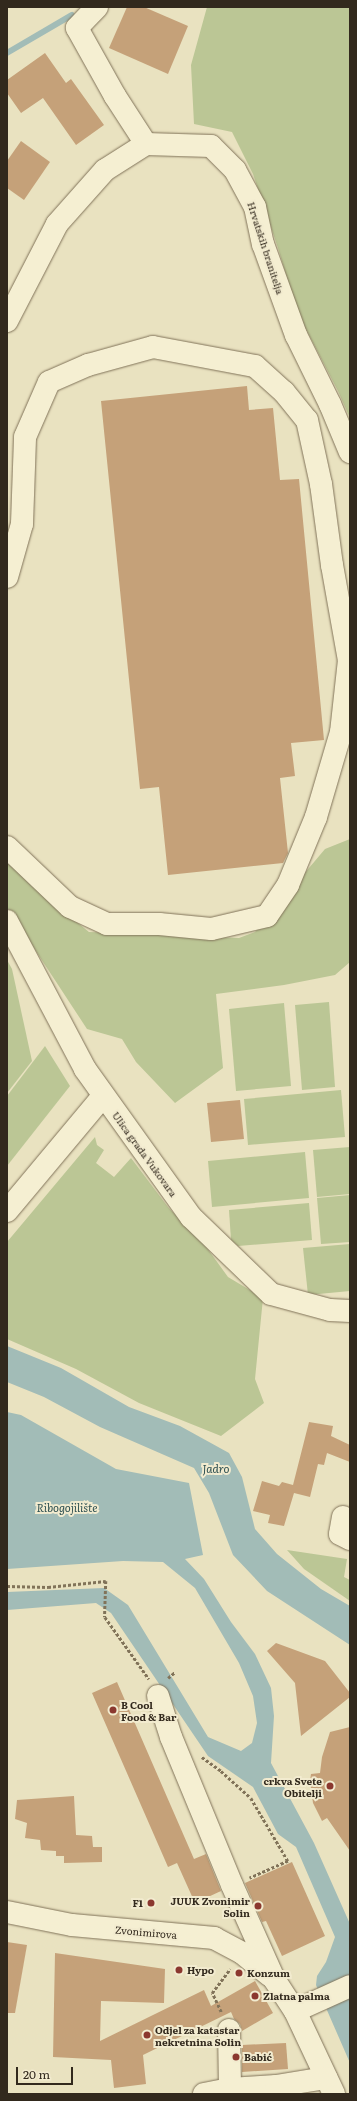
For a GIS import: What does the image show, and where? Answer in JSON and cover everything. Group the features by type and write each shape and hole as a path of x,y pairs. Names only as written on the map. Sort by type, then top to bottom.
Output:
{"street":[{"path":"7,321 57,224 105,170 146,144 115,96 77,28 97,7"},
{"name":"Hrvatskih branitelja","path":"146,144 210,146 235,170 255,207 264,244 296,335 330,404 350,452"},
{"path":"7,575 22,524 25,437 50,382 88,365 153,347 255,366 284,392 308,420 321,484 332,564 350,660 341,732 316,817 288,885 267,916 211,929 159,924 107,924 70,907 7,847"},
{"name":"Ulica grada Vukovara","path":"7,921 85,1069 191,1217 271,1294 330,1310 350,1311"},
{"path":"7,1211 103,1096"},
{"path":"342,1517 340,1534 350,1539"},
{"path":"158,1696 172,1737 232,1885 274,1979 295,2011 330,2086 276,2086 230,2089 204,2094"},
{"name":"Zvonimirova","path":"7,1912 72,1925 214,1938 242,1953 274,1979"},
{"path":"295,2011 350,1986"},
{"path":"229,2030 230,2089"}],"path":[{"path":"7,1586 48,1587 106,1581 105,1617 156,1689 158,1696"},
{"path":"196,1752 221,1771 251,1798 288,1861 232,1885"},
{"path":"229,2030 212,1993 242,1953"}],"green space":[{"path":"207,7 350,7 350,418 338,391 297,312 278,248 253,174 232,132 194,124 191,65"},
{"path":"350,839 350,962 335,975 284,985 216,994 223,1068 175,1103 136,1062 122,1039 87,1029 7,907 7,858 32,886 89,932 239,938 255,932 325,849"},
{"path":"7,960 12,969 32,1061 7,1093"},
{"path":"329,1002 335,1087 302,1090 295,1005"},
{"path":"284,1003 291,1086 236,1091 229,1009"},
{"path":"45,1046 70,1086 7,1166 7,1096"},
{"path":"341,1090 345,1137 248,1145 244,1099"},
{"path":"95,1137 97,1145 104,1150 96,1163 114,1177 131,1158 168,1207 207,1248 228,1277 263,1298 255,1379 264,1403 221,1436 139,1403 76,1369 7,1339 7,1242"},
{"path":"350,1147 350,1194 317,1197 313,1150"},
{"path":"305,1152 309,1198 212,1207 208,1161"},
{"path":"350,1195 350,1242 321,1244 317,1198"},
{"path":"309,1203 312,1240 238,1246 231,1240 229,1210"},
{"path":"350,1244 350,1291 308,1295 303,1248"},
{"path":"287,1550 347,1559 344,1577 350,1580 350,1601 304,1569"}],"water":[{"name":"Jadro","path":"7,1346 61,1368 129,1407 180,1426 229,1453 242,1477 255,1529 277,1554 321,1589 350,1606 350,1645 267,1591 233,1555 209,1493 194,1468 100,1427 44,1397 7,1382"},
{"name":"Ribogojilište","path":"7,1412 21,1415 116,1469 189,1483 203,1555 185,1559 204,1579 231,1622 255,1654 271,1688 274,1716 271,1763 314,1843 350,1924 350,2063 316,1985 317,1976 326,1962 335,1937 296,1847 278,1834 253,1787 208,1756 111,1613 96,1603 7,1610 7,1592 104,1588 128,1605 208,1737 241,1751 252,1743 257,1723 253,1696 239,1663 195,1588 163,1562 123,1561 7,1569"}],"building":[{"path":"127,7 144,7 188,26 168,74 109,48"},
{"path":"45,53 66,83 71,79 104,125 76,145 43,98 21,113 7,93 7,80"},
{"path":"21,141 50,162 24,200 7,188 7,161"},
{"path":"247,386 249,410 273,408 280,480 299,479 324,740 291,743 295,776 280,778 288,853 283,863 168,875 159,787 140,789 101,401"},
{"path":"240,1100 244,1139 211,1142 207,1103"},
{"path":"309,1422 333,1426 331,1436 350,1445 350,1462 327,1453 324,1465 318,1464 310,1497 294,1493 284,1526 268,1523 270,1515 253,1511 262,1481 279,1486 282,1482 293,1485"},
{"path":"276,1643 325,1661 350,1693 350,1697 301,1736 295,1683 267,1651"},
{"path":"117,1682 194,1859 206,1854 221,1891 195,1903 177,1863 168,1867 92,1693"},
{"name":"crkva Svete Obitelji","path":"350,1727 350,1851 327,1818 322,1821 313,1803 310,1781 311,1774 320,1773 322,1757 330,1732"},
{"path":"74,1796 76,1835 92,1836 93,1847 102,1847 102,1862 64,1863 64,1856 56,1856 56,1851 41,1850 40,1840 25,1838 27,1823 15,1819 17,1800"},
{"path":"292,1862 325,1936 282,1956 266,1921 262,1922 245,1883"},
{"path":"7,1942 27,1945 15,2013 7,2013"},
{"path":"55,1953 165,1969 164,2003 101,2001 100,2041 204,1990 211,2006 255,1981 273,2013 242,2031 240,2024 234,2019 231,2012 143,2055 146,2084 114,2088 111,2060 53,2057"},
{"path":"286,2043 288,2069 242,2072 242,2045"}],"waterway":[{"path":"7,53 72,15"}],"place":[{"name":"B Cool Food & Bar","path":"113,1710"},
{"name":"crkva Svete Obitelji","path":"330,1786"},
{"name":"F1","path":"151,1903"},
{"name":"JUUK Zvonimir Solin","path":"258,1906"},
{"name":"Hypo","path":"179,1970"},
{"name":"Konzum","path":"239,1973"},
{"name":"Zlatna palma","path":"255,1996"},
{"name":"Odjel za katastar nekretnina Solin","path":"147,2035"},
{"name":"Babić","path":"236,2057"}]}
